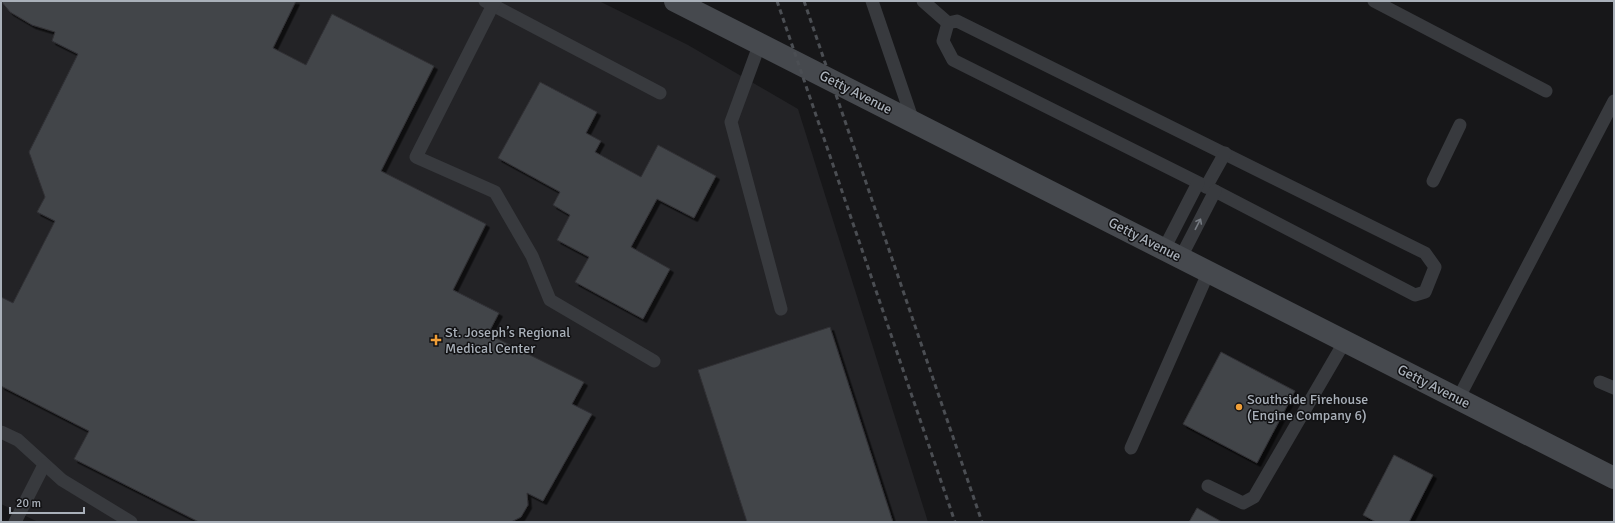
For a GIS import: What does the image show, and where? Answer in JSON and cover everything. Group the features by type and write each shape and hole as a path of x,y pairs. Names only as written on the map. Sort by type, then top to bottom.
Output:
{"main road":[{"name":"Getty Avenue","path":"675,1 1614,478"}],"lane":[{"path":"872,1 913,121"},
{"path":"923,1 948,23"},
{"path":"1374,1 1546,91"},
{"path":"654,361 550,300 532,256 495,192 416,158 491,2 660,93"},
{"path":"957,21 1425,253 1435,267 1425,292 1415,295 1206,187 953,60 943,41 948,23 957,21"},
{"path":"760,43 731,122 781,309"},
{"path":"1458,398 1614,101"},
{"path":"1432,181 1460,125"},
{"path":"1173,253 1225,153"},
{"path":"1173,253 1206,187"},
{"path":"1131,448 1209,271"},
{"path":"1208,486 1243,503 1254,497 1345,341"},
{"path":"1600,382 1614,388"},
{"path":"1,432 18,440 62,480 131,522"},
{"path":"15,522 44,465"}],"shaded area":[{"name":"St. Joseph’s Regional Medical Center","path":"1,1 599,1 688,45 798,109 928,522 38,522 1,504"}],"building":[{"path":"1,1 296,1 273,48 306,65 332,14 434,66 381,171 486,224 453,290 499,313 488,334 584,382 572,404 592,414 543,501 527,493 528,505 521,517 511,522 199,522 74,459 89,431 1,386 1,297 13,303 55,221 37,212 45,197 29,152 78,54 52,41 55,32 32,25 10,12"},
{"path":"540,82 597,112 586,133 601,141 595,152 641,177 658,145 716,176 694,218 657,199 631,247 670,269 643,319 575,282 589,257 557,240 570,215 553,205 560,192 498,158"},
{"path":"830,327 893,522 747,522 698,370"},
{"name":"Southside Firehouse (Engine Company 6)","path":"1221,352 1295,391 1257,463 1183,424"},
{"path":"1394,455 1433,475 1409,522 1376,522 1363,515"},
{"path":"1197,508 1222,522 1189,522"}],"railway":[{"path":"777,1 955,522"},
{"path":"804,1 982,522"}],"place":[{"name":"St. Joseph’s Regional Medical Center","path":"436,340"},
{"name":"Southside Firehouse (Engine Company 6)","path":"1239,407"}]}
